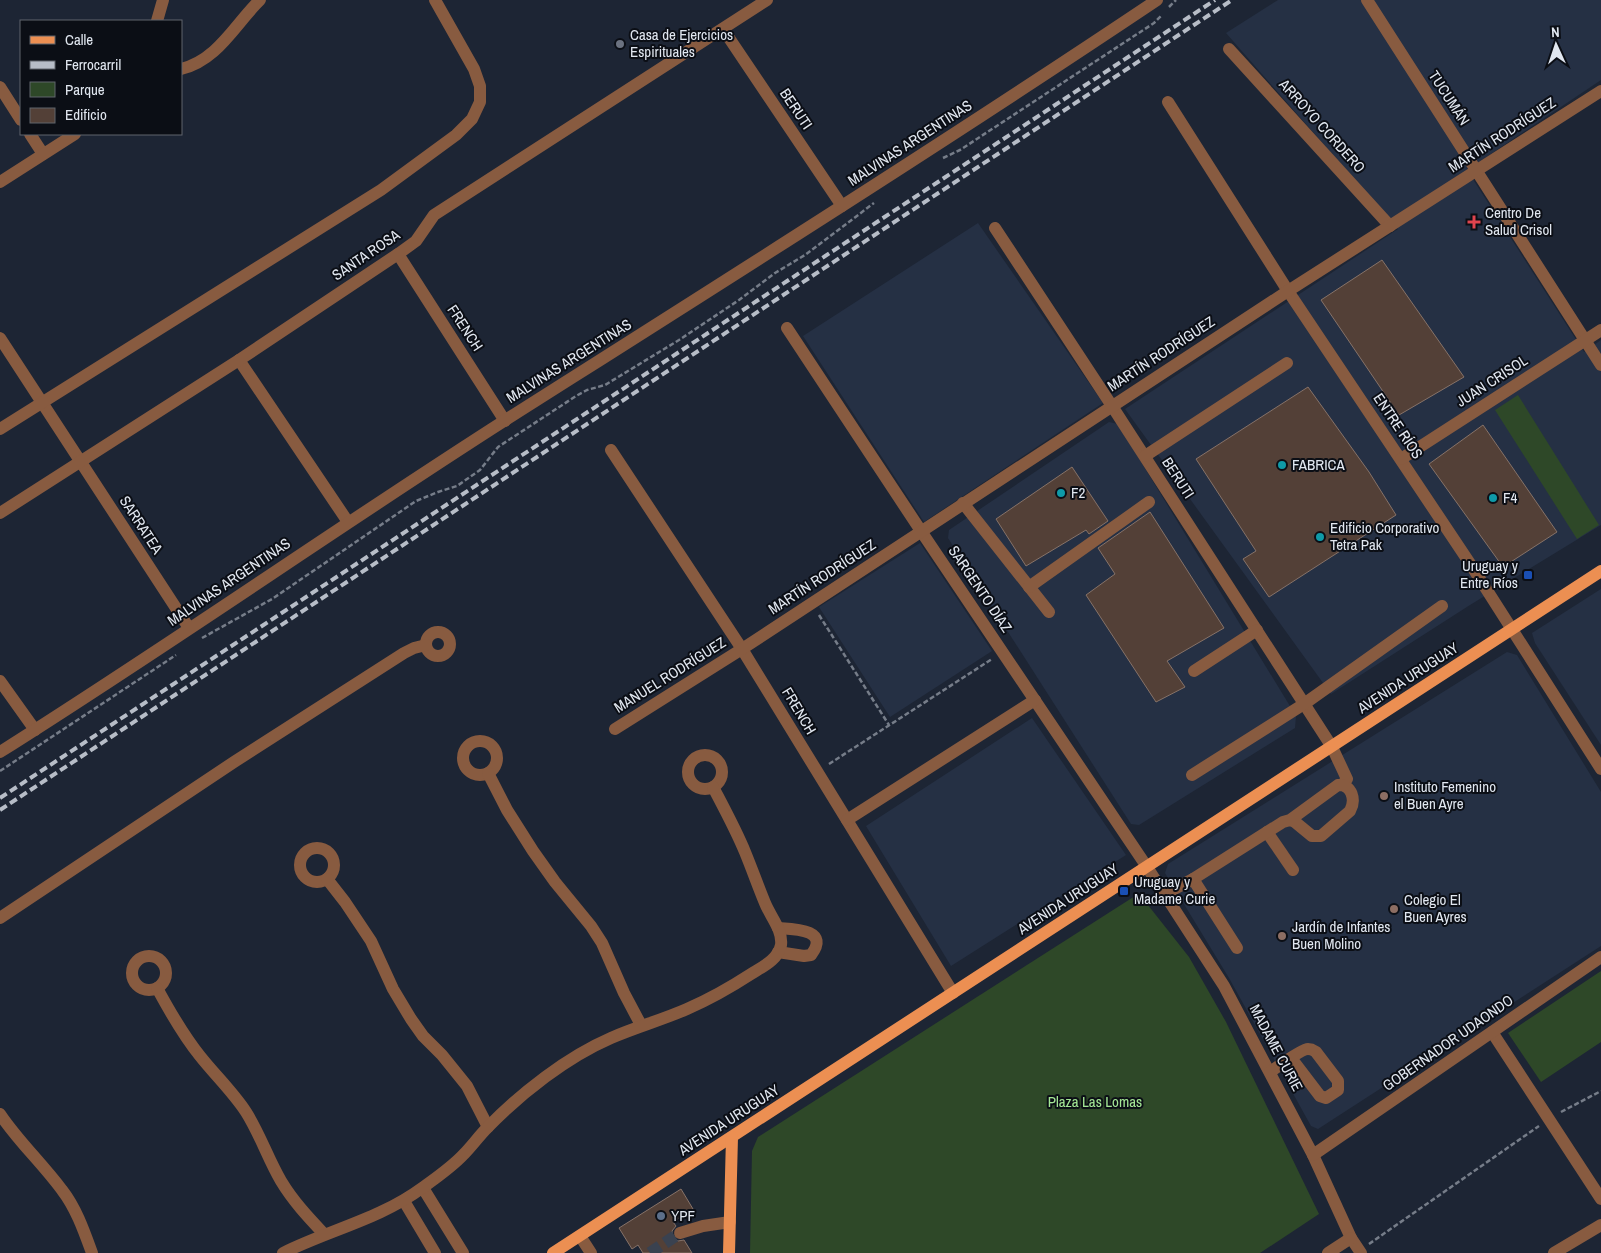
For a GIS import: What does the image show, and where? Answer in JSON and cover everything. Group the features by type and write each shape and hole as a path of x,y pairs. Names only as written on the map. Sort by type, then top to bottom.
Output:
{"main road":[{"name":"AVENIDA URUGUAY","path":"553,1253 1601,571"},
{"path":"729,1253 732,1137"}],"street":[{"path":"158,20 163,0"},
{"path":"182,69 205,59 221,45 260,0"},
{"path":"0,429 380,190 456,135 472,119 480,102 480,86 474,69 435,0"},
{"name":"SANTA ROSA","path":"0,513 239,360 398,254 416,241 434,215 767,0"},
{"name":"TUCUMÁN","path":"1367,0 1601,364"},
{"name":"MALVINAS ARGENTINAS","path":"0,752 348,522 842,206 1151,2"},
{"name":"BERUTI","path":"723,29 842,206"},
{"name":"ARROYO CORDERO","path":"1229,49 1390,226"},
{"path":"0,87 20,118"},
{"name":"MARTÍN RODRÍGUEZ","path":"742,649 1288,290 1601,91"},
{"name":"ENTRE RÍOS","path":"1168,102 1288,290 1401,459 1601,769"},
{"path":"31,135 44,154"},
{"path":"0,182 73,135"},
{"name":"BERUTI","path":"995,228 1145,456 1332,747 1347,779 1343,784"},
{"name":"FRENCH","path":"398,254 505,420"},
{"name":"SARGENTO DÍAZ","path":"787,328 1147,867"},
{"name":"JUAN CRISOL","path":"1401,459 1601,330"},
{"name":"SARRATEA","path":"0,338 189,628"},
{"path":"239,360 348,522"},
{"path":"1145,456 1287,363"},
{"name":"FRENCH","path":"610,450 742,649 953,993"},
{"path":"1029,587 1149,502"},
{"path":"963,503 1049,612"},
{"path":"1192,775 1304,704 1442,606"},
{"path":"1194,672 1257,630"},
{"path":"0,918 234,762 404,653 426,645"},
{"name":"MANUEL RODRÍGUEZ","path":"616,729 742,649"},
{"path":"0,681 35,730"},
{"path":"847,820 1035,700"},
{"path":"488,773 507,810 533,851 555,882 592,926 641,1025"},
{"path":"1165,894 1193,879 1283,822 1290,820 1338,785 1343,784 1348,788 1353,797 1353,806 1350,811 1321,836 1312,836 1290,820"},
{"path":"283,1253 404,1201 463,1156 488,1127 526,1093 566,1062 609,1038 686,1009 727,990 773,960 781,946 778,928 768,909 731,821 712,787"},
{"path":"1267,832 1293,870"},
{"name":"MADAME CURIE","path":"1147,867 1224,986 1313,1155 1351,1238 1361,1252"},
{"path":"327,879 371,941 392,988 423,1036 442,1055 467,1086 488,1127"},
{"path":"1193,879 1236,948"},
{"path":"778,928 805,930 816,938 817,944 811,955 804,956 778,952"},
{"name":"GOBERNADOR UDAONDO","path":"1313,1155 1601,957"},
{"path":"157,988 171,1015 189,1042 237,1098 247,1113 277,1173 295,1202 324,1234"},
{"path":"1492,1032 1601,1199"},
{"path":"1270,1072 1291,1058"},
{"path":"0,1114 32,1156 62,1190 79,1219 92,1253"},
{"path":"423,1188 463,1253"},
{"path":"404,1201 435,1253"},
{"path":"680,1233 703,1226 730,1222"},
{"path":"1554,1253 1601,1225"},
{"path":"580,1236 591,1253"},
{"path":"1328,1253 1351,1238"}],"path":[{"path":"935,162 960,150 1154,22 1176,0"},
{"path":"198,640 272,599 416,502 457,486 480,470 498,447 505,442 576,396 587,390 605,385 694,330 775,273 805,255 880,198"},
{"path":"811,604 889,725"},
{"path":"0,771 183,650"},
{"path":"817,772 1002,652"},
{"path":"1361,1252 1549,1119 1601,1091"}],"shaded area":[{"path":"1278,0 1601,0 1601,80 1467,170 1584,352 1601,340 1601,525 1470,605 1331,694 1125,409 1398,229 1226,33"},
{"path":"978,223 1103,403 924,522 803,336"},
{"path":"1109,422 1118,424 1296,716 1295,728 1139,825 1131,824 948,538 949,530"},
{"path":"920,543 992,651 890,717 819,607"},
{"path":"1601,589 1601,745 1535,643 1532,633"},
{"name":"Colegio El Buen Ayres","path":"1507,652 1517,655 1601,792 1601,946 1318,1129 1311,1126 1229,978 1165,873 1168,864"},
{"path":"1032,718 1126,855 951,966 866,826"}],"green space":[{"path":"1518,395 1599,525 1577,539 1495,410"},
{"name":"Plaza Las Lomas","path":"1135,896 1144,900 1189,957 1226,1022 1319,1214 1260,1253 750,1253 752,1151 758,1137"},
{"path":"1601,971 1601,1042 1541,1082 1508,1033"}],"building":[{"path":"1382,260 1464,377 1399,415 1321,300"},
{"name":"FABRICA","path":"1308,387 1369,472 1396,515 1269,597 1243,559 1256,551 1196,459"},
{"name":"F4","path":"1483,425 1557,532 1503,567 1429,464"},
{"name":"F2","path":"1072,467 1108,521 1089,534 1086,530 1026,566 996,519"},
{"path":"1150,512 1224,628 1167,661 1185,687 1156,702 1086,595 1115,574 1098,548"},
{"name":"YPF","path":"681,1189 693,1209 673,1222 676,1226 672,1231 672,1235 678,1241 684,1240 692,1253 643,1253 638,1245 632,1249 619,1228"}],"tunnel":[{"path":"650,1253 680,1233"}],"railway":[{"path":"0,798 1215,0"},
{"path":"0,810 1232,0"}],"place":[{"name":"Casa de Ejercicios Espirituales","path":"620,44"},
{"name":"Centro De Salud Crisol","path":"1474,222"},
{"name":"FABRICA","path":"1282,465"},
{"name":"F2","path":"1061,493"},
{"name":"F4","path":"1493,498"},
{"name":"Edificio Corporativo Tetra Pak","path":"1320,537"},
{"name":"Uruguay y Entre Ríos","path":"1528,575"},
{"name":"Instituto Femenino el Buen Ayre","path":"1384,796"},
{"name":"Uruguay y Madame Curie","path":"1124,891"},
{"name":"Colegio El Buen Ayres","path":"1394,909"},
{"name":"Jardín de Infantes Buen Molino","path":"1282,936"},
{"name":"YPF","path":"661,1216"}]}
